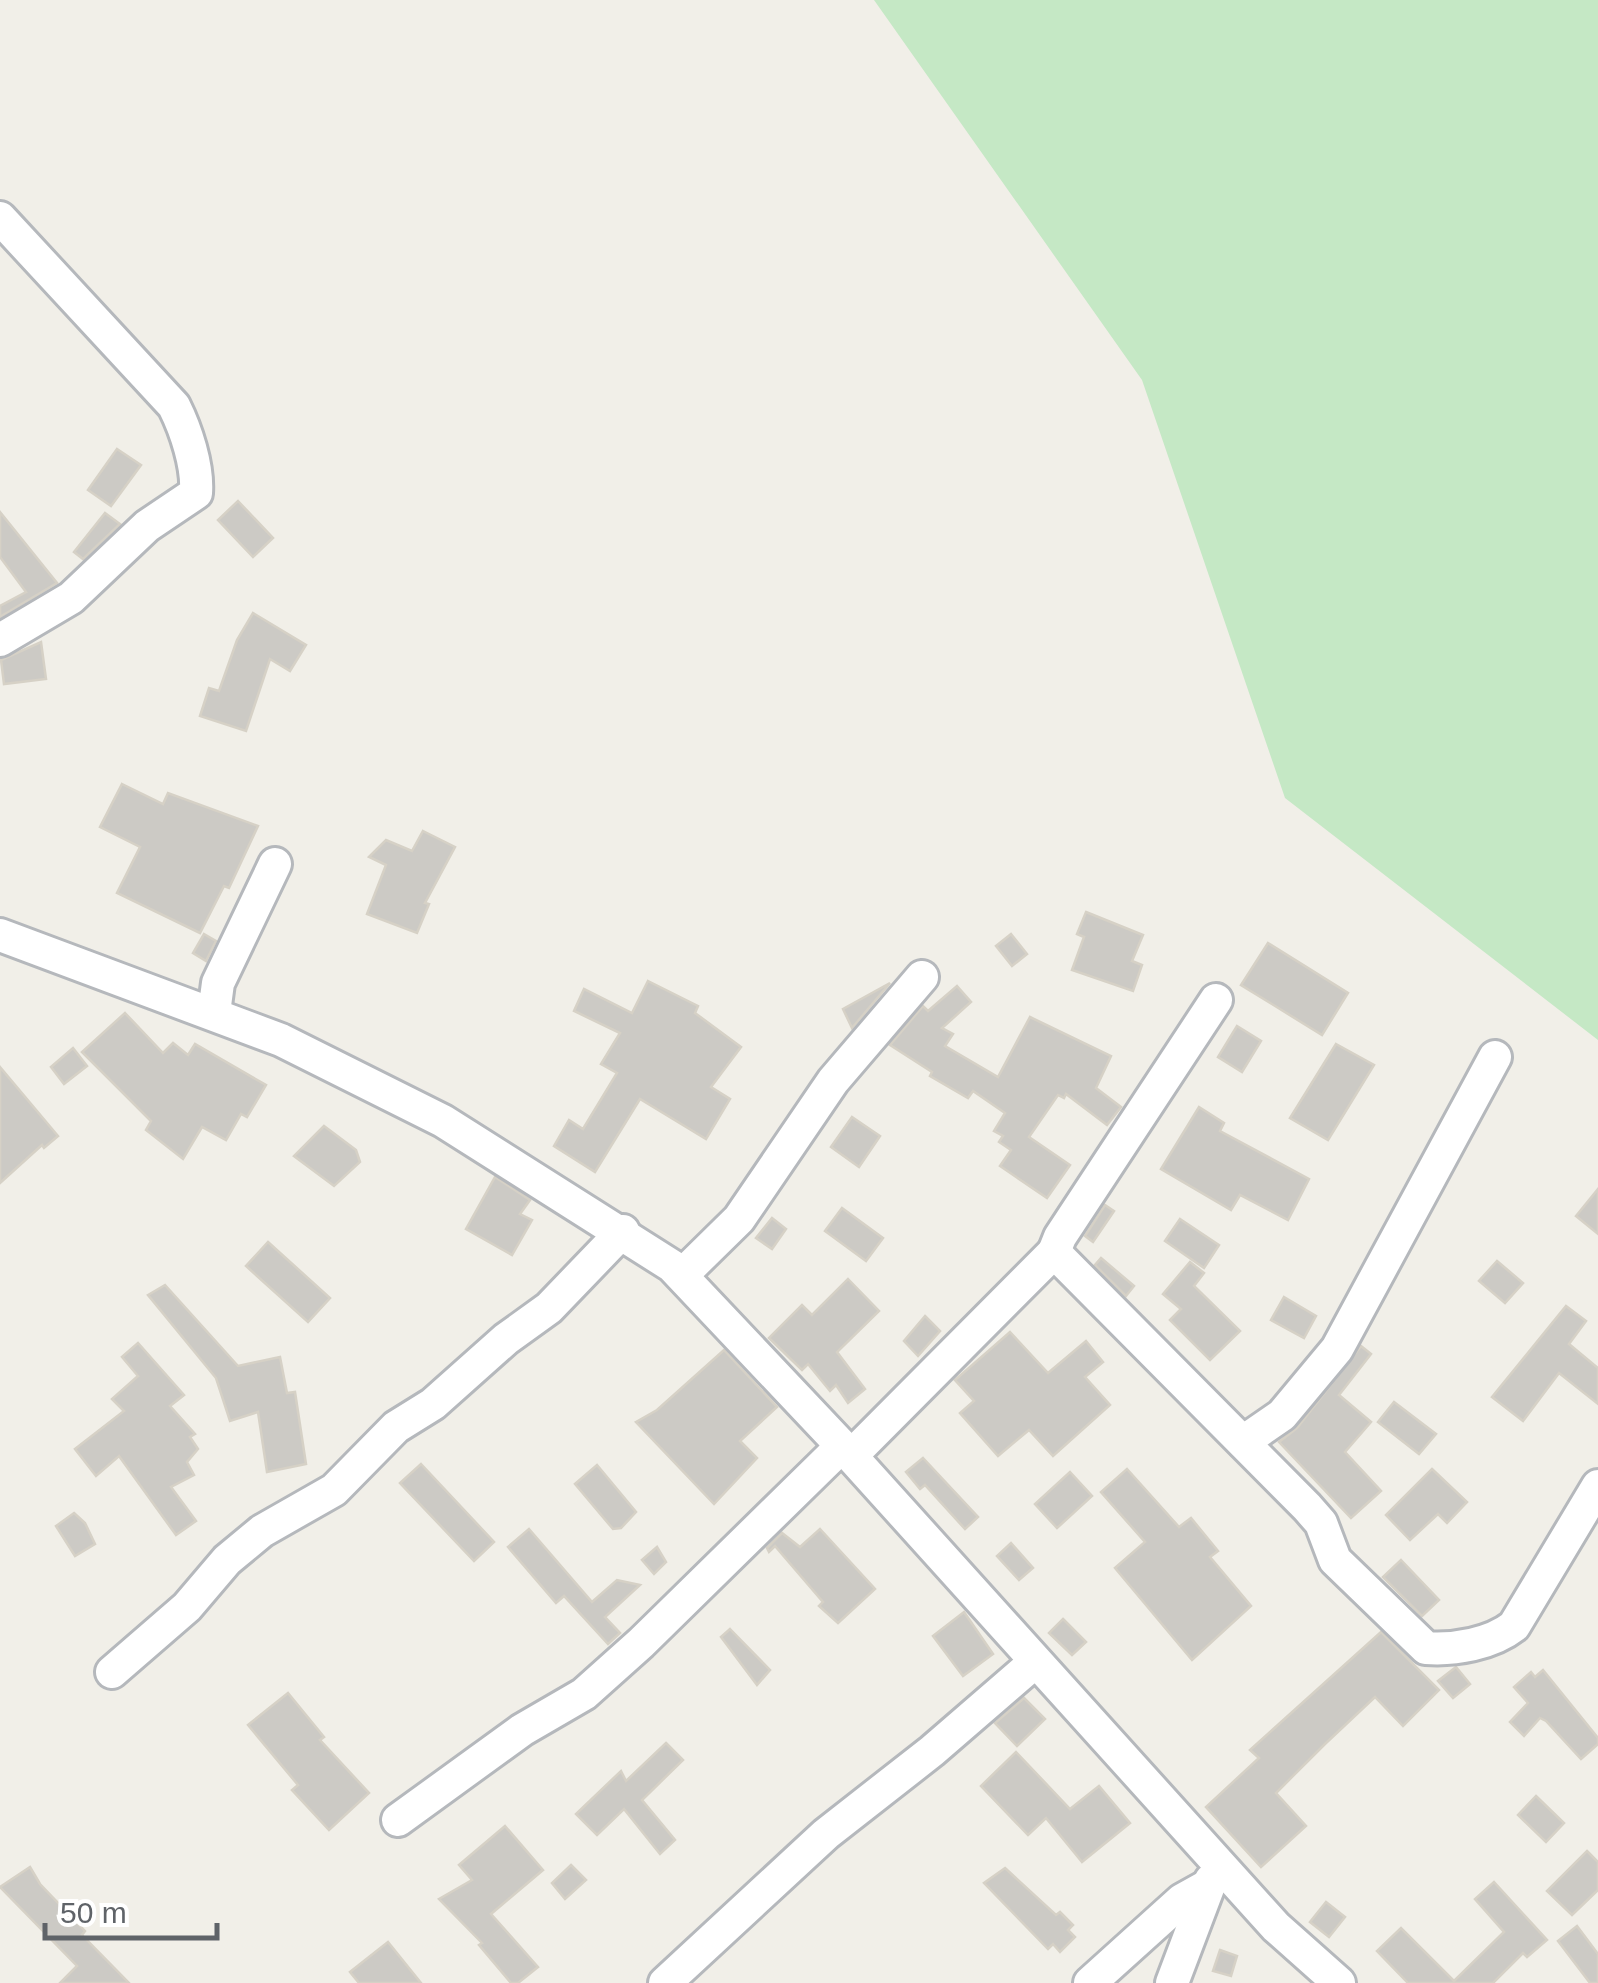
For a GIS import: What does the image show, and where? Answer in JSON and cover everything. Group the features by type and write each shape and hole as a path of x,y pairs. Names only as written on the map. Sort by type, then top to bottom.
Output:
{"street":[{"path":"0,218 174,406 185,429 197,480 196,493 147,526 71,598 0,640"},
{"path":"214,1012 218,982 275,864"},
{"path":"0,935 281,1040 443,1121 623,1231 682,1275 847,1451 1035,1662 1214,1874 1339,1983"},
{"path":"682,1275 739,1219 833,1082 922,977"},
{"path":"398,1820 522,1730 584,1694 847,1451 1054,1252 1060,1237 1216,1000"},
{"path":"1243,1442 1282,1415 1337,1350 1496,1058"},
{"path":"112,1672 187,1608 227,1560 262,1530 334,1490 396,1427 433,1404 506,1339 549,1308 623,1231"},
{"path":"1054,1252 1308,1506 1321,1523 1335,1560 1361,1590 1426,1648 1452,1648 1501,1636 1514,1626 1598,1486"},
{"path":"665,1983 826,1834 932,1751 1035,1662"},
{"path":"1090,1983 1214,1874"},
{"path":"1172,1983 1214,1874"}],"green space":[{"path":"874,0 1598,0 1598,1040 1285,798 1142,380"}],"building":[{"path":"117,449 141,465 111,506 88,490"},
{"path":"238,501 273,538 253,557 218,520"},
{"path":"0,512 57,583 0,617 0,606 26,592 0,557"},
{"path":"105,513 120,524 83,559 74,552"},
{"path":"253,613 306,645 290,671 270,659 246,731 200,716 209,688 219,691 237,640"},
{"path":"41,642 46,679 4,684 1,660"},
{"path":"122,784 163,804 168,793 258,826 229,888 224,886 200,933 117,893 140,847 100,827"},
{"path":"423,831 455,847 425,903 429,904 417,933 367,914 386,865 369,857 386,840 412,851"},
{"path":"1086,912 1143,935 1132,961 1142,965 1133,991 1072,970 1084,937 1077,934"},
{"path":"204,934 216,941 206,961 193,953"},
{"path":"1011,934 1027,954 1012,966 996,946"},
{"path":"1268,943 1348,993 1322,1035 1241,985"},
{"path":"648,981 698,1006 695,1013 741,1047 711,1087 730,1099 706,1139 640,1099 595,1172 554,1146 569,1120 583,1129 617,1073 601,1064 620,1033 574,1011 584,989 632,1013"},
{"path":"890,983 852,1028 843,1009"},
{"path":"957,986 971,1002 942,1028 953,1034 945,1046 998,1077 1030,1017 1111,1056 1096,1088 1121,1107 1107,1125 1066,1094 1064,1098 1058,1095 1029,1137 1070,1165 1047,1198 1000,1166 1011,1150 999,1142 1003,1136 994,1131 1005,1113 973,1091 968,1098 930,1076 932,1072 890,1045 923,1006 928,1011"},
{"path":"125,1013 163,1053 173,1043 188,1055 195,1044 266,1085 247,1117 241,1114 226,1140 202,1127 183,1159 146,1130 151,1121 82,1052"},
{"path":"1237,1026 1261,1041 1242,1072 1218,1057"},
{"path":"1336,1044 1374,1065 1328,1140 1290,1118"},
{"path":"73,1048 87,1066 64,1084 51,1067"},
{"path":"0,1067 58,1136 44,1148 42,1145 0,1183"},
{"path":"1199,1107 1224,1123 1220,1131 1309,1179 1288,1220 1240,1195 1231,1210 1161,1169"},
{"path":"852,1117 880,1136 859,1167 831,1147"},
{"path":"324,1126 356,1150 360,1162 334,1186 294,1156"},
{"path":"495,1177 530,1200 520,1214 532,1220 512,1255 466,1229"},
{"path":"1598,1189 1598,1234 1576,1216"},
{"path":"1105,1205 1114,1211 1093,1242 1085,1236"},
{"path":"842,1208 883,1238 866,1261 825,1231"},
{"path":"772,1218 786,1229 772,1249 756,1238"},
{"path":"1180,1219 1219,1245 1204,1268 1165,1241"},
{"path":"268,1242 330,1298 308,1322 246,1266"},
{"path":"1101,1258 1134,1286 1126,1296 1095,1265"},
{"path":"1497,1261 1523,1283 1505,1303 1479,1281"},
{"path":"1190,1262 1204,1273 1194,1286 1240,1331 1210,1360 1170,1320 1181,1309 1163,1294"},
{"path":"848,1279 879,1311 837,1352 865,1389 848,1403 836,1385 830,1391 808,1364 802,1370 769,1338 802,1305 812,1315"},
{"path":"165,1285 238,1366 280,1357 287,1393 295,1392 306,1464 267,1472 258,1412 230,1421 216,1378 148,1295"},
{"path":"1284,1297 1316,1316 1304,1338 1271,1320"},
{"path":"1566,1306 1586,1321 1569,1344 1598,1368 1598,1404 1559,1373 1523,1421 1492,1397"},
{"path":"925,1316 940,1331 918,1356 904,1341"},
{"path":"1010,1332 1048,1373 1086,1341 1103,1362 1085,1377 1110,1405 1053,1456 1029,1430 998,1456 960,1413 974,1401 955,1380"},
{"path":"138,1343 184,1395 170,1406 195,1434 190,1437 198,1449 187,1462 194,1475 171,1487 196,1521 176,1535 119,1456 96,1476 75,1449 124,1411 112,1399 138,1376 122,1357"},
{"path":"1361,1346 1371,1354 1339,1395 1371,1422 1345,1452 1381,1491 1351,1518 1279,1442 1297,1428"},
{"path":"724,1350 777,1407 740,1441 757,1458 714,1504 636,1422 657,1410"},
{"path":"1394,1402 1436,1434 1419,1454 1378,1422"},
{"path":"923,1458 978,1517 965,1529 925,1485 920,1489 906,1472"},
{"path":"421,1464 494,1542 474,1561 400,1483"},
{"path":"597,1465 636,1512 621,1528 613,1529 575,1484"},
{"path":"1127,1469 1179,1527 1191,1518 1218,1551 1210,1557 1251,1606 1192,1660 1115,1568 1145,1542 1101,1492"},
{"path":"1432,1469 1467,1502 1447,1523 1438,1514 1410,1540 1386,1515"},
{"path":"1070,1472 1092,1496 1057,1528 1035,1504"},
{"path":"74,1513 85,1523 95,1544 75,1556 56,1526"},
{"path":"529,1529 592,1602 617,1580 640,1585 605,1617 620,1633 608,1644 564,1596 556,1603 508,1547"},
{"path":"820,1529 875,1589 838,1623 819,1606 823,1602 775,1546 769,1552 767,1548 782,1533 800,1547"},
{"path":"1011,1543 1033,1568 1019,1580 997,1556"},
{"path":"657,1547 666,1562 654,1574 642,1560"},
{"path":"1401,1560 1439,1600 1422,1616 1383,1577"},
{"path":"964,1612 993,1654 963,1676 933,1636"},
{"path":"1063,1619 1086,1642 1072,1655 1049,1633"},
{"path":"730,1629 770,1670 757,1685 721,1637"},
{"path":"1381,1632 1439,1690 1403,1726 1375,1697 1325,1744 1276,1793 1306,1826 1261,1867 1206,1807 1259,1758 1250,1750"},
{"path":"1456,1667 1470,1684 1453,1698 1438,1681"},
{"path":"1543,1670 1598,1738 1598,1744 1581,1759 1546,1721 1540,1718 1524,1736 1510,1722 1528,1703 1514,1687 1531,1672 1535,1677"},
{"path":"288,1693 324,1737 320,1740 369,1793 329,1830 292,1790 298,1785 248,1725"},
{"path":"1024,1698 1045,1719 1017,1746 995,1723"},
{"path":"666,1743 683,1760 642,1800 675,1840 660,1854 624,1809 597,1835 576,1814 621,1771 626,1781"},
{"path":"1016,1752 1070,1809 1099,1786 1130,1823 1082,1862 1046,1818 1028,1835 981,1786"},
{"path":"1536,1796 1564,1823 1546,1842 1518,1815"},
{"path":"505,1826 543,1870 491,1914 538,1967 518,1983 511,1983 479,1945 482,1943 439,1899 472,1880 459,1865"},
{"path":"1587,1851 1598,1862 1598,1890 1572,1915 1547,1891"},
{"path":"571,1865 586,1880 565,1899 552,1883"},
{"path":"30,1867 40,1884 85,1931 82,1935 129,1983 60,1983 77,1966 0,1887"},
{"path":"1005,1868 1056,1915 1060,1912 1073,1925 1068,1930 1075,1937 1060,1952 1053,1944 1048,1949 984,1883"},
{"path":"1494,1882 1547,1940 1527,1957 1523,1953 1493,1983 1408,1983 1377,1951 1401,1928 1454,1981 1504,1932 1475,1899"},
{"path":"1326,1902 1345,1917 1329,1937 1310,1922"},
{"path":"1577,1926 1598,1954 1598,1983 1590,1983 1558,1941"},
{"path":"388,1942 421,1983 359,1983 350,1972"},
{"path":"1220,1950 1237,1956 1231,1976 1213,1971"}]}
